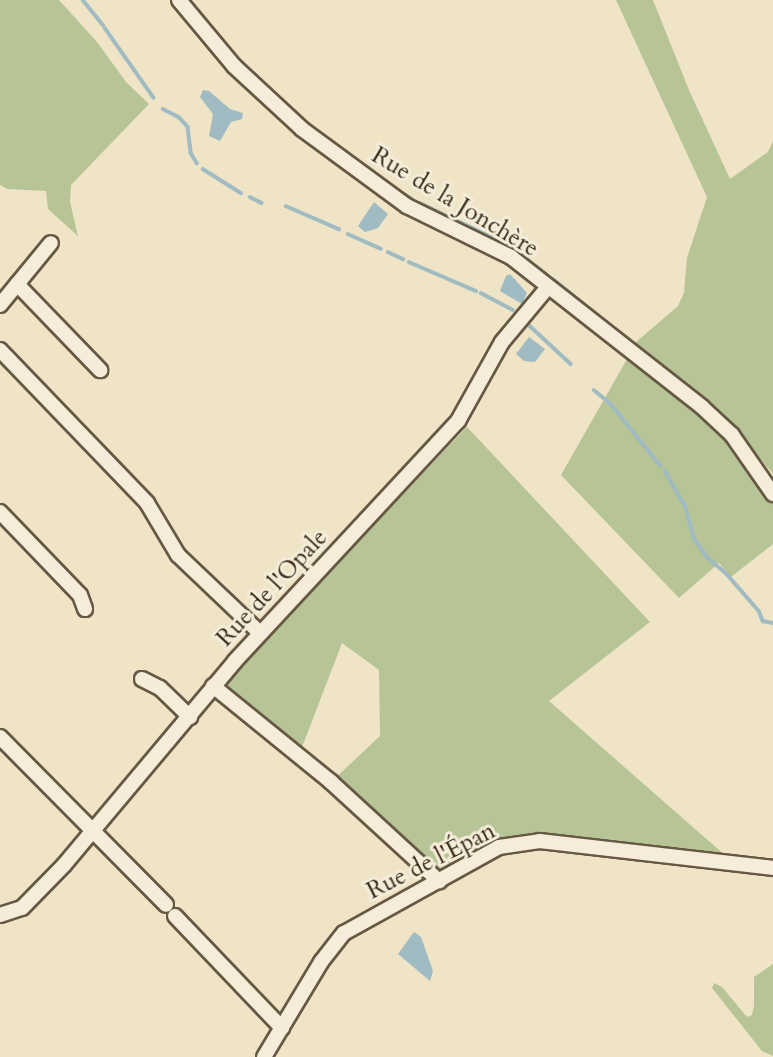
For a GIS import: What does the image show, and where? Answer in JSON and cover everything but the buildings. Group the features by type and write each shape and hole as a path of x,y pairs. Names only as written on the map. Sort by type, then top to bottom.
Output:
{"street":[{"name":"Rue de la Jonchère","path":"179,0 247,79 302,129 407,206 498,248 718,421 744,451 773,494"},
{"path":"0,305 51,243"},
{"path":"16,284 100,370"},
{"name":"Rue de l'Opale","path":"0,915 22,908 64,865 91,828 143,774 213,686 260,633 458,421 502,342 548,287"},
{"path":"0,350 147,503 171,547 185,563 260,633"},
{"path":"0,512 80,595 85,609"},
{"path":"142,679 160,688 190,717"},
{"path":"213,686 331,782 439,881"},
{"path":"0,737 282,1028"},
{"name":"Rue de l'Épan","path":"264,1057 321,962 344,933 499,847 540,841 773,868"}],"green space":[{"path":"0,0 59,0 97,42 126,82 149,104 71,185 70,202 78,236 48,209 46,191 7,189 0,185"},
{"path":"616,0 653,0 689,90 730,179 768,152 773,141 773,474 731,424 635,343 678,306 684,293 687,258 707,197"},
{"path":"631,352 702,407 773,494 773,544 731,577 719,563 679,598 561,475"},
{"path":"467,427 650,622 549,701 735,864 513,844 439,881 331,782 380,736 379,670 342,643 299,755 213,686 351,537 357,542"},
{"path":"773,964 773,1056 762,1051 712,988 714,983 722,987 747,1017 752,1015 754,1006 754,977"}],"water":[{"path":"203,90 209,91 230,109 243,113 242,119 231,122 220,141 209,136 213,114 200,97"},
{"path":"374,202 388,214 378,228 365,232 358,226"},
{"path":"510,274 527,293 522,304 500,291 506,276"},
{"path":"529,337 545,349 535,362 524,361 516,354"},
{"path":"414,932 421,937 433,971 430,981 398,954"}],"waterway":[{"path":"83,0 103,25"},
{"path":"105,28 154,98"},
{"path":"290,107 317,132"},
{"path":"163,109 179,117 188,127 191,153 197,163"},
{"path":"203,169 241,193"},
{"path":"397,190 412,199"},
{"path":"250,197 262,203"},
{"path":"420,203 508,245 546,274"},
{"path":"286,206 339,229"},
{"path":"348,234 381,249"},
{"path":"388,252 403,259"},
{"path":"409,262 476,291"},
{"path":"553,279 647,355"},
{"path":"481,293 513,310"},
{"path":"529,325 571,364"},
{"path":"681,382 709,403"},
{"path":"594,390 610,403 661,466"},
{"path":"665,471 685,505 695,540 708,558 726,573 759,611 763,621 773,623"}]}
